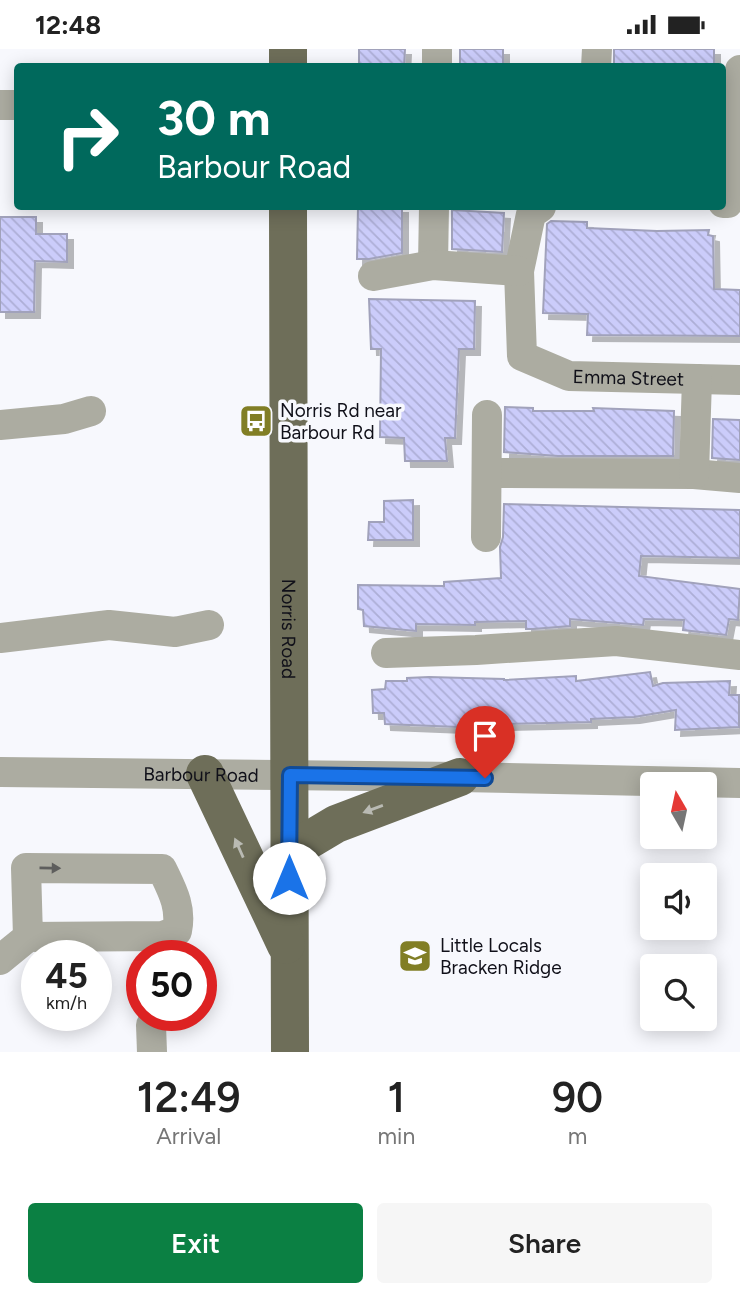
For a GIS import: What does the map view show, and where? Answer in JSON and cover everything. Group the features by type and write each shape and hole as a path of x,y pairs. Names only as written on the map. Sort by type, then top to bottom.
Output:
{"main road":[{"name":"Norris Road","path":"288,210 290,1052"},
{"path":"205,774 289,954"},
{"path":"289,852 336,824 460,777"}],"street":[{"path":"726,203 739,187 740,70"},
{"path":"433,265 434,210"},
{"path":"373,276 433,265 519,271 531,214 537,210"},
{"name":"Emma Street","path":"519,271 522,356 569,376 740,380"},
{"path":"694,474 696,379"},
{"path":"0,425 64,419 91,411"},
{"path":"486,537 487,415"},
{"path":"487,473 694,474 740,478"},
{"path":"0,638 109,625 175,632 209,625"},
{"path":"386,653 616,641 740,655"},
{"name":"Barbour Road","path":"0,772 740,783"},
{"path":"0,960 28,937 163,936 177,931 177,899 162,869 26,868 28,937"}],"building":[{"path":"359,49 405,49 404,63 359,63"},
{"path":"460,49 503,49 503,63 460,63"},
{"path":"614,49 714,49 714,63 614,63"},
{"path":"358,210 402,210 402,253 357,259"},
{"path":"452,210 504,213 502,252 452,249"},
{"path":"0,217 36,217 36,234 67,234 67,262 35,261 34,312 0,312"},
{"path":"551,221 587,222 587,228 709,230 708,235 713,236 714,289 740,290 740,336 587,335 588,314 543,313 547,224"},
{"path":"369,299 475,301 474,349 459,349 455,438 445,438 447,461 405,461 404,438 380,437 381,349 371,349"},
{"path":"505,407 533,408 533,411 594,411 593,408 674,411 673,456 558,456 504,452"},
{"path":"713,419 740,420 740,460 712,458"},
{"path":"413,500 413,540 368,540 369,522 384,522 384,501"},
{"path":"504,504 740,510 740,558 641,556 639,576 740,589 738,620 729,619 726,635 683,630 684,620 644,619 643,625 570,619 570,626 533,629 526,629 526,621 475,622 475,625 416,624 416,631 364,626 363,610 358,609 358,585 444,586 444,582 501,578 500,547"},
{"path":"650,672 653,686 663,683 730,681 729,695 739,695 739,727 675,730 676,710 634,717 591,719 591,722 484,725 483,728 385,724 384,713 373,713 372,690 385,689 386,681 429,677 504,680 576,676 576,681"}],"place":[{"name":"Norris Rd near Barbour Rd","path":"256,421"},
{"name":"Little Locals Bracken Ridge","path":"415,956"}],"route":[{"path":"289,878 290,775 485,778"}]}
